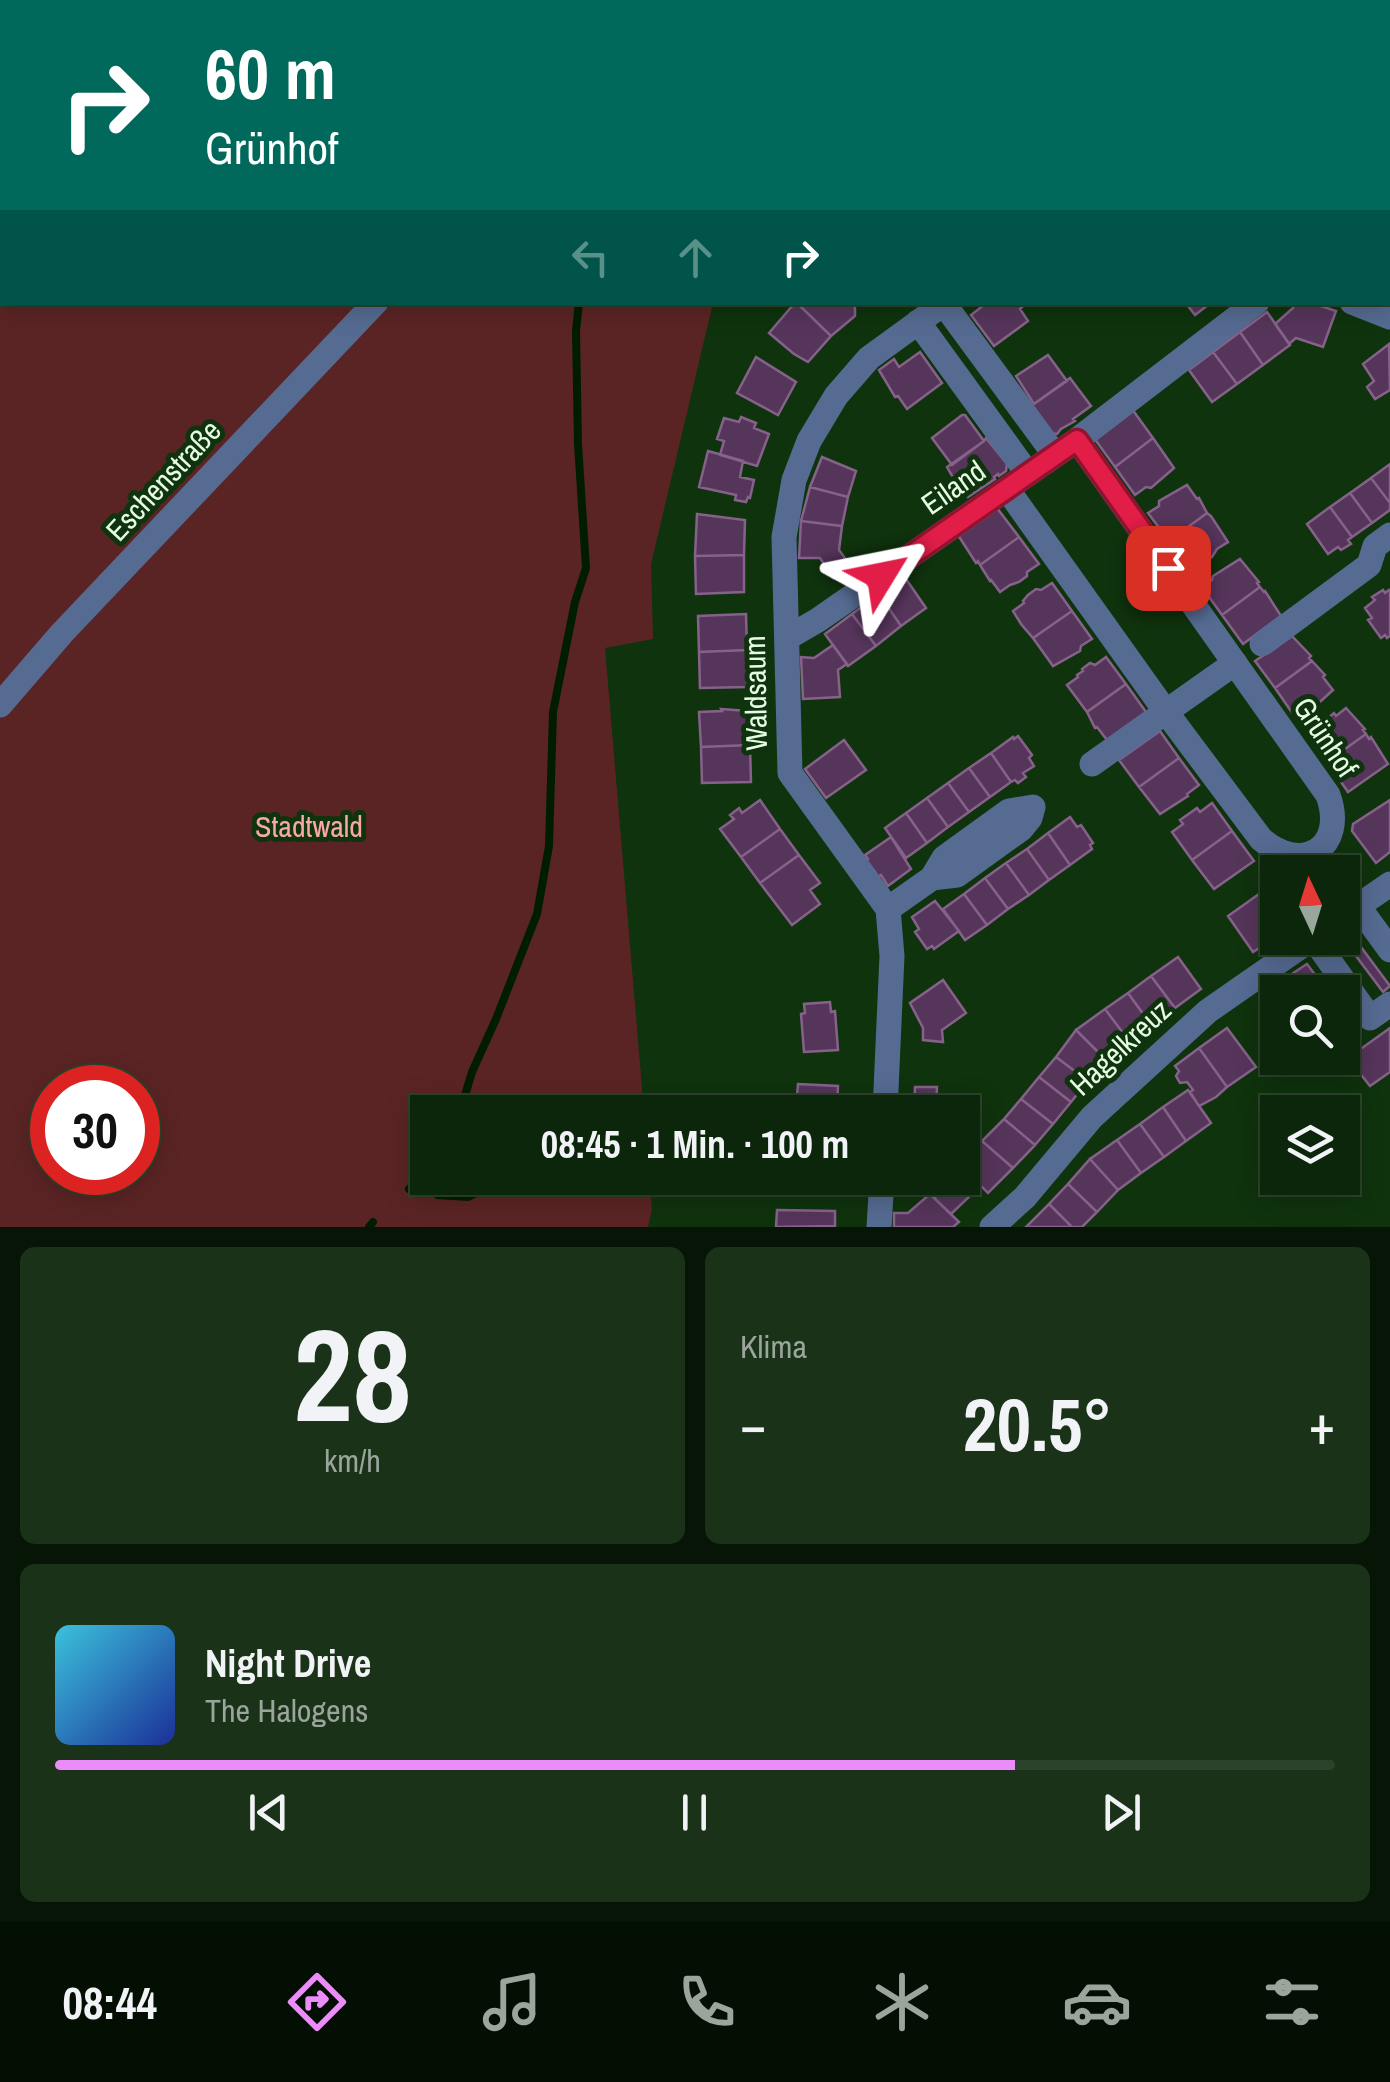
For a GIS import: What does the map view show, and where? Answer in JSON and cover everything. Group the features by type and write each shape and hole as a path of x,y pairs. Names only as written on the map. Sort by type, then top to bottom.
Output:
{"street":[{"name":"Eschenstraße","path":"0,705 62,633 373,305"},
{"name":"Waldsaum","path":"888,909 790,773 784,537 794,480 809,441 836,396 869,358 942,305"},
{"path":"946,305 1055,455 1252,305"},
{"path":"1360,305 1390,317"},
{"path":"918,322 1166,712 1269,846 1297,856 1318,850 1322,855"},
{"name":"Grünhof","path":"1077,440 1328,795 1334,813 1333,832 1318,850"},
{"name":"Eiland","path":"787,638 1055,455"},
{"path":"1262,644 1380,566 1375,546 1390,535"},
{"path":"1092,764 1236,663"},
{"path":"887,1095 892,956 888,909 932,878"},
{"path":"1360,905 1390,884"},
{"path":"1360,922 1390,950"},
{"name":"Hagelkreuz","path":"992,1227 1025,1197 1092,1117 1208,1010 1288,955"},
{"name":"Hagelkreuz","path":"1325,955 1370,1018 1390,1004"},
{"path":"879,1227 881,1195"}],"green space":[{"name":"Stadtwald","path":"0,305 713,305 651,564 653,639 605,648 643,1095 410,1095 410,1195 651,1195 648,1227 0,1227"}],"shaded area":[{"path":"433,1195 481,1195 469,1201 436,1199"}],"building":[{"path":"799,305 853,305 855,316 831,336"},
{"path":"799,305 831,336 808,362 769,333"},
{"path":"984,305 1021,305 1028,321 994,346 971,315"},
{"path":"1187,305 1208,305 1195,315"},
{"path":"1318,305 1336,311 1323,347 1296,338 1289,344 1275,324 1293,308"},
{"path":"1267,312 1290,345 1263,365 1240,332"},
{"path":"1240,332 1263,365 1237,384 1213,352"},
{"path":"1389,344 1390,390 1375,399 1367,387 1374,381 1363,364"},
{"path":"920,352 942,383 907,409 879,370 894,359 899,367"},
{"path":"1213,352 1237,384 1212,402 1189,370"},
{"path":"1048,355 1067,381 1034,404 1016,376"},
{"path":"756,357 796,382 778,415 737,393"},
{"path":"1070,378 1091,406 1057,434 1049,433 1031,406"},
{"path":"1132,409 1153,438 1115,467 1094,438"},
{"path":"962,415 984,441 952,465 932,438"},
{"path":"741,417 769,434 757,466 720,455 724,441 717,439 724,418 739,422"},
{"path":"986,438 1007,464 1006,471 968,497 947,467"},
{"path":"1153,438 1174,468 1151,488 1135,495 1115,467"},
{"path":"708,451 743,461 740,477 754,480 746,502 735,500 736,495 699,487"},
{"path":"822,457 856,471 848,497 810,487"},
{"path":"1390,464 1390,503 1371,478"},
{"path":"1371,478 1390,503 1390,510 1372,523 1350,493"},
{"path":"1187,485 1207,513 1169,541 1148,513 1159,506 1159,501"},
{"path":"810,487 848,497 842,526 801,521"},
{"path":"1350,493 1372,523 1352,537 1330,507"},
{"path":"1330,507 1352,537 1348,540 1351,544 1328,554 1307,524"},
{"path":"997,508 1019,537 980,565 958,535"},
{"path":"1207,513 1228,542 1212,557 1189,569 1169,541"},
{"path":"697,514 745,520 744,555 695,556"},
{"path":"801,521 842,526 839,550 850,565 833,578 820,558 799,558"},
{"path":"1019,537 1039,564 1000,592 980,565"},
{"path":"744,555 744,592 696,594 695,556"},
{"path":"1240,559 1260,587 1222,615 1202,587"},
{"path":"904,576 926,608 901,626 879,594"},
{"path":"1052,583 1072,611 1033,638 1013,611 1036,589"},
{"path":"1260,587 1281,616 1243,644 1222,615"},
{"path":"1383,590 1390,591 1387,638 1381,638 1365,608"},
{"path":"879,594 901,626 876,646 852,614"},
{"path":"1072,611 1092,639 1080,651 1053,666 1033,638"},
{"path":"746,614 747,650 699,652 698,616"},
{"path":"852,614 876,646 848,666 825,634"},
{"path":"1292,636 1312,661 1275,688 1255,661"},
{"path":"833,645 847,664 838,670 840,697 803,699 801,657 814,658"},
{"path":"747,650 748,687 700,688 699,652"},
{"path":"1106,657 1126,684 1087,712 1067,685 1090,663 1095,665"},
{"path":"1312,661 1333,690 1310,711 1295,717 1275,688"},
{"path":"1126,684 1146,712 1107,740 1087,712"},
{"path":"1346,708 1366,734 1327,762 1308,735 1318,728 1319,722"},
{"path":"748,711 750,745 701,747 699,712"},
{"path":"1160,731 1179,758 1139,787 1119,760"},
{"path":"1366,734 1388,764 1348,792 1327,762"},
{"path":"1018,736 1032,755 1029,758 1034,766 1023,773 1026,777 1018,783 1011,782 991,753"},
{"path":"844,740 866,770 826,798 805,769"},
{"path":"750,745 751,782 702,783 701,747"},
{"path":"991,753 1011,782 990,797 969,768"},
{"path":"1179,758 1199,785 1160,814 1139,787"},
{"path":"969,768 990,797 969,812 948,783"},
{"path":"948,783 969,812 948,827 927,798"},
{"path":"927,798 948,827 927,843 906,813"},
{"path":"760,800 780,829 741,857 720,829 734,819 730,815 739,808 742,813"},
{"path":"1390,800 1390,852 1376,863 1352,831 1353,824"},
{"path":"1212,803 1232,831 1192,860 1172,832 1183,824 1180,820"},
{"path":"906,813 927,843 906,858 885,828"},
{"path":"1070,817 1093,843 1092,849 1070,865 1048,833"},
{"path":"780,829 799,855 760,883 741,857"},
{"path":"1232,831 1254,861 1214,889 1192,860"},
{"path":"1048,833 1070,865 1049,880 1027,849"},
{"path":"891,837 911,869 888,886 881,875 876,878 864,861 868,859 865,855"},
{"path":"1027,849 1049,880 1029,895 1006,863"},
{"path":"799,855 820,883 810,890 820,904 792,925 760,883"},
{"path":"1006,863 1029,895 1008,909 985,878"},
{"path":"985,878 1008,909 987,925 964,894"},
{"path":"1260,893 1260,948 1253,952 1228,916"},
{"path":"964,894 987,925 965,940 943,909"},
{"path":"935,901 959,931 934,949 927,949 915,932 919,929 912,917"},
{"path":"1360,948 1390,986 1383,992 1355,955 1360,955"},
{"path":"1178,957 1201,989 1175,1008 1151,976"},
{"path":"1307,964 1315,975 1290,975"},
{"path":"1151,976 1175,1008 1152,1026 1128,993"},
{"path":"943,980 966,1013 942,1030 943,1042 923,1040 923,1028 910,1003"},
{"path":"1128,993 1151,1025 1129,1041 1105,1009"},
{"path":"830,1002 831,1012 835,1011 838,1050 804,1052 804,1004"},
{"path":"1105,1009 1129,1041 1105,1059 1076,1030"},
{"path":"1227,1028 1256,1067 1227,1087 1199,1048"},
{"path":"1390,1028 1390,1072 1370,1086 1360,1073 1360,1049"},
{"path":"1076,1030 1105,1059 1088,1081 1056,1057"},
{"path":"1199,1048 1227,1087 1199,1106 1187,1082 1180,1083 1175,1066"},
{"path":"1056,1057 1088,1081 1071,1102 1039,1077"},
{"path":"1039,1077 1071,1102 1053,1124 1021,1099"},
{"path":"798,1084 838,1086 838,1095 797,1095"},
{"path":"915,1087 937,1087 937,1095 915,1095"},
{"path":"1188,1090 1211,1123 1186,1141 1163,1107"},
{"path":"1021,1099 1053,1124 1035,1145 1004,1119"},
{"path":"1163,1107 1186,1141 1164,1157 1140,1124"},
{"path":"1004,1119 1035,1145 1013,1168 982,1141"},
{"path":"1140,1124 1164,1157 1141,1173 1117,1140"},
{"path":"1117,1140 1141,1173 1118,1190 1090,1159"},
{"path":"980,1143 1013,1168 988,1193 980,1185"},
{"path":"1090,1159 1118,1190 1097,1212 1068,1184"},
{"path":"1068,1184 1097,1212 1082,1227 1072,1227 1049,1204"},
{"path":"931,1195 959,1222 953,1227 894,1227 894,1213 908,1213"},
{"path":"937,1195 971,1195 951,1214 934,1198"},
{"path":"1049,1204 1072,1227 1026,1227"},
{"path":"777,1210 835,1211 835,1226 776,1227"}],"waterway":[{"path":"465,1095 537,914 549,846 553,712 575,602 586,568 578,444 579,305"},
{"path":"369,1227 373,1222"}],"route":[{"path":"881,576 1077,440 1168,568"}]}
